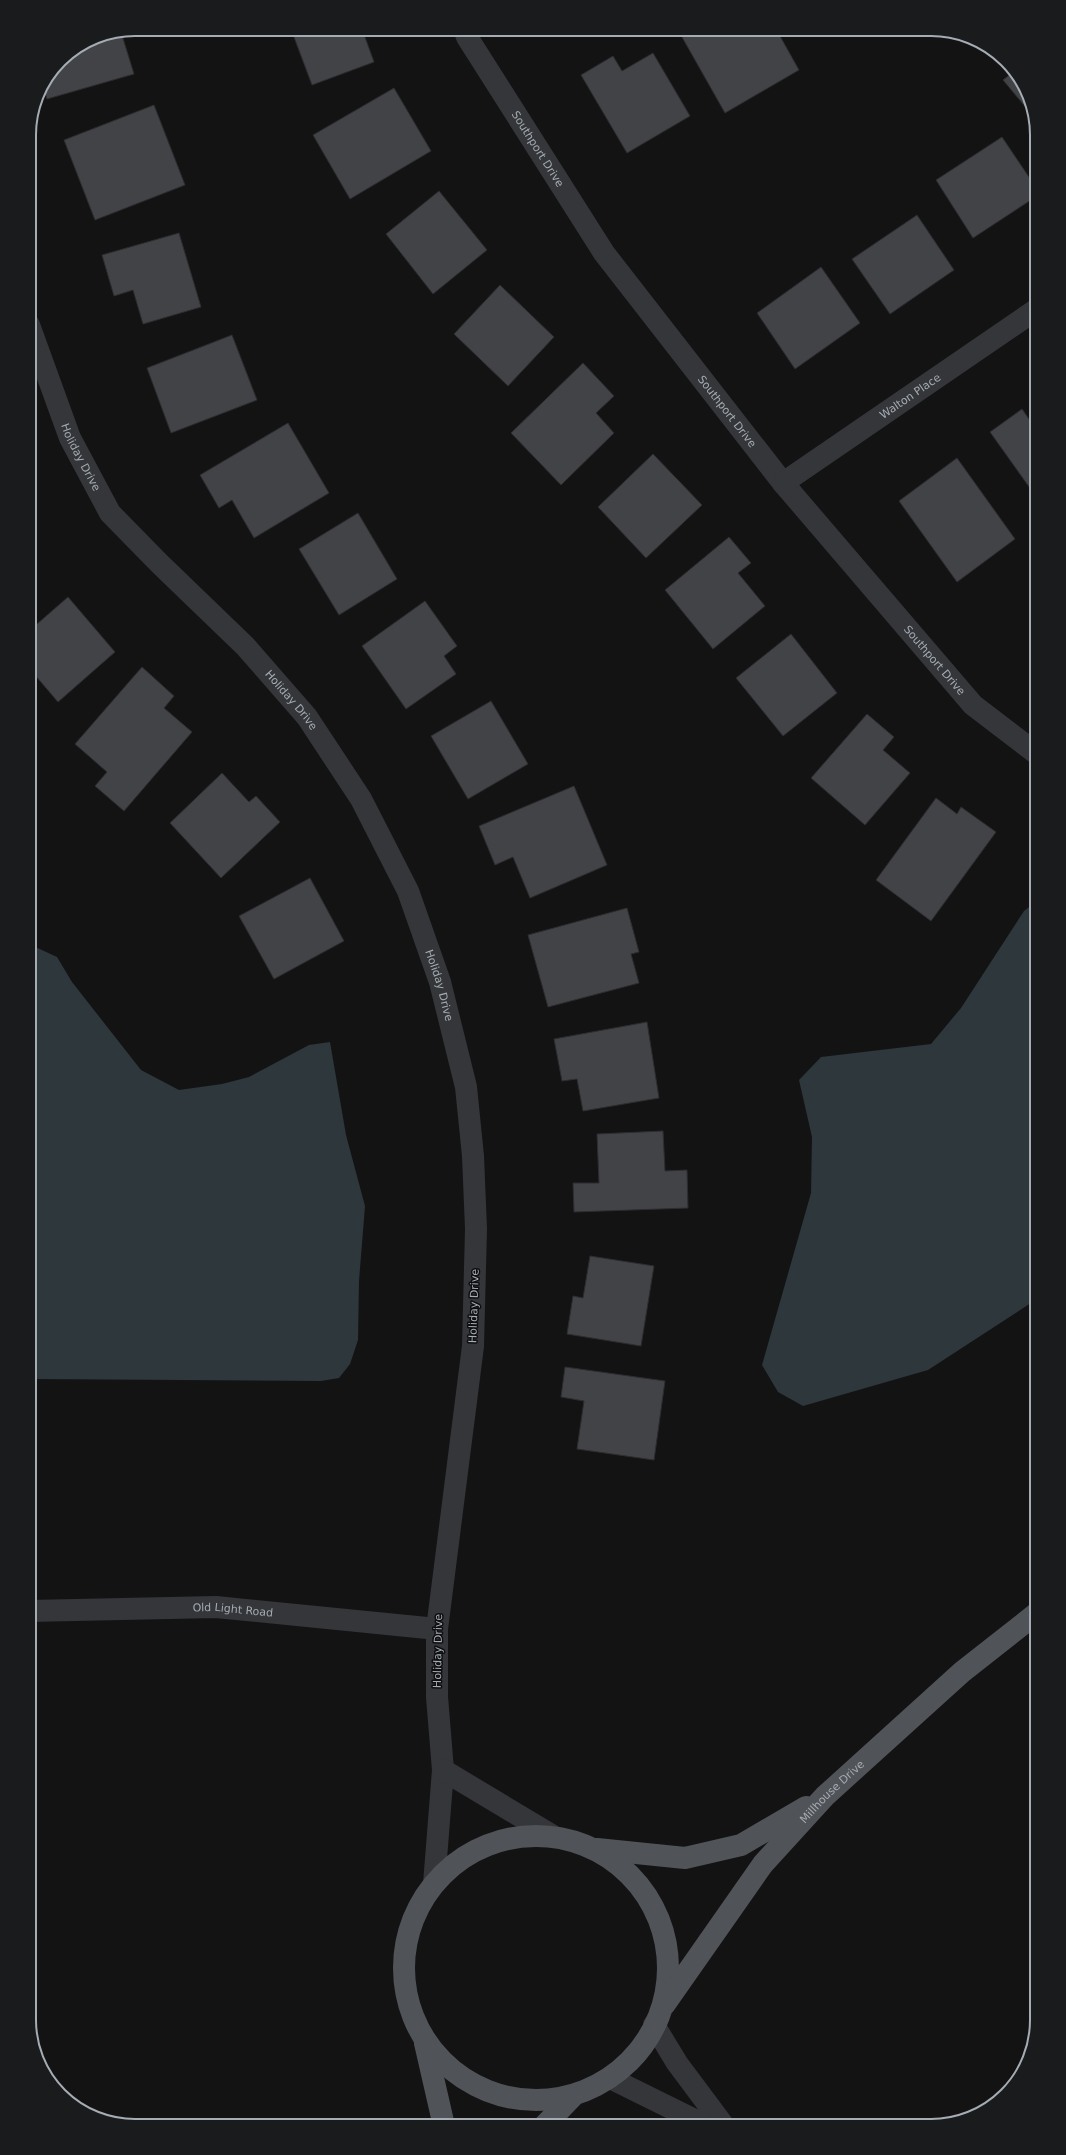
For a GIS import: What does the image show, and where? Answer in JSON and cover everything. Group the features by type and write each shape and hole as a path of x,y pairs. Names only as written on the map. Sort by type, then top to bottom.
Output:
{"main road":[{"name":"Millhouse Drive","path":"663,2005 763,1864 824,1796 962,1672 1030,1619"},
{"path":"442,2119 425,2041 408,2003 404,1961 413,1920 434,1884 466,1856 508,1838 553,1836 596,1849 685,1858 741,1845 824,1796"},
{"path":"425,2041 453,2073 490,2093 531,2101 573,2096 610,2078 643,2046 663,2005 669,1960 658,1915 633,1877 596,1849"},
{"path":"551,2119 573,2096"}],"street":[{"name":"Southport Drive","path":"474,36 604,252 783,483 973,705 1030,749"},
{"name":"Walton Place","path":"783,483 1030,314"},
{"name":"Holiday Drive","path":"36,344 70,438 110,513 160,564 245,646 307,717 361,800 408,891 440,982 466,1086 474,1156 476,1229 473,1346 437,1629 437,1697 443,1770 434,1884"},
{"name":"Old Light Road","path":"36,1611 216,1607 437,1629"},
{"path":"443,1770 553,1836"},
{"path":"654,2026 677,2064 719,2119"},
{"path":"610,2078 692,2119"}],"shaded area":[{"path":"1030,906 1030,1304 928,1370 803,1406 778,1392 762,1365 811,1193 812,1137 799,1080 821,1057 931,1044 961,1008 1024,911"},
{"path":"36,947 57,957 72,982 141,1070 179,1090 222,1084 249,1077 309,1045 330,1042 346,1135 365,1206 359,1281 358,1340 350,1364 339,1378 321,1381 36,1379"}],"building":[{"path":"294,36 365,36 374,62 312,85"},
{"path":"780,36 799,70 725,113 682,37"},
{"path":"123,37 134,74 47,99 45,94 49,86 65,65 91,46 110,39"},
{"path":"653,53 690,116 627,153 581,75 613,56 622,71"},
{"path":"1009,75 1017,86 1026,108 1003,80"},
{"path":"394,88 431,151 350,199 313,135"},
{"path":"154,105 185,185 95,220 64,140"},
{"path":"1002,137 1030,179 1030,201 973,238 936,180"},
{"path":"439,191 487,250 433,294 386,234"},
{"path":"917,215 954,270 890,314 852,259"},
{"path":"179,233 201,307 143,324 133,290 114,296 102,255"},
{"path":"821,267 860,323 795,369 757,313"},
{"path":"500,285 554,337 508,386 454,334"},
{"path":"232,335 257,400 171,433 147,368"},
{"path":"583,363 614,396 596,413 614,433 561,485 511,433"},
{"path":"1022,409 1030,421 1030,488 990,432"},
{"path":"288,423 329,493 254,538 232,500 219,508 200,475"},
{"path":"653,454 702,505 646,558 598,507"},
{"path":"957,458 1015,539 957,582 899,501"},
{"path":"358,513 397,579 339,615 299,549"},
{"path":"729,537 751,563 738,573 765,606 713,649 665,590"},
{"path":"68,597 115,652 58,702 36,676 36,625"},
{"path":"425,601 457,646 444,656 456,674 406,709 362,646"},
{"path":"791,634 837,693 783,736 736,678"},
{"path":"142,667 174,696 164,708 192,732 124,811 95,786 107,772 75,744"},
{"path":"491,701 528,764 468,799 431,736"},
{"path":"867,714 894,737 883,750 910,773 865,825 811,778"},
{"path":"222,773 249,802 256,796 280,822 221,878 170,823"},
{"path":"574,786 607,865 530,898 513,857 495,865 479,826"},
{"path":"936,798 957,814 961,807 996,832 931,921 876,880"},
{"path":"310,878 344,941 274,979 239,916"},
{"path":"627,908 639,952 631,954 639,983 548,1007 528,935"},
{"path":"647,1022 659,1098 583,1111 577,1079 562,1081 554,1039"},
{"path":"663,1131 665,1171 687,1170 688,1208 574,1212 573,1183 599,1183 597,1134"},
{"path":"590,1256 654,1266 641,1346 567,1334 573,1296 583,1298"},
{"path":"565,1367 665,1381 654,1460 577,1449 584,1401 561,1397"}]}
